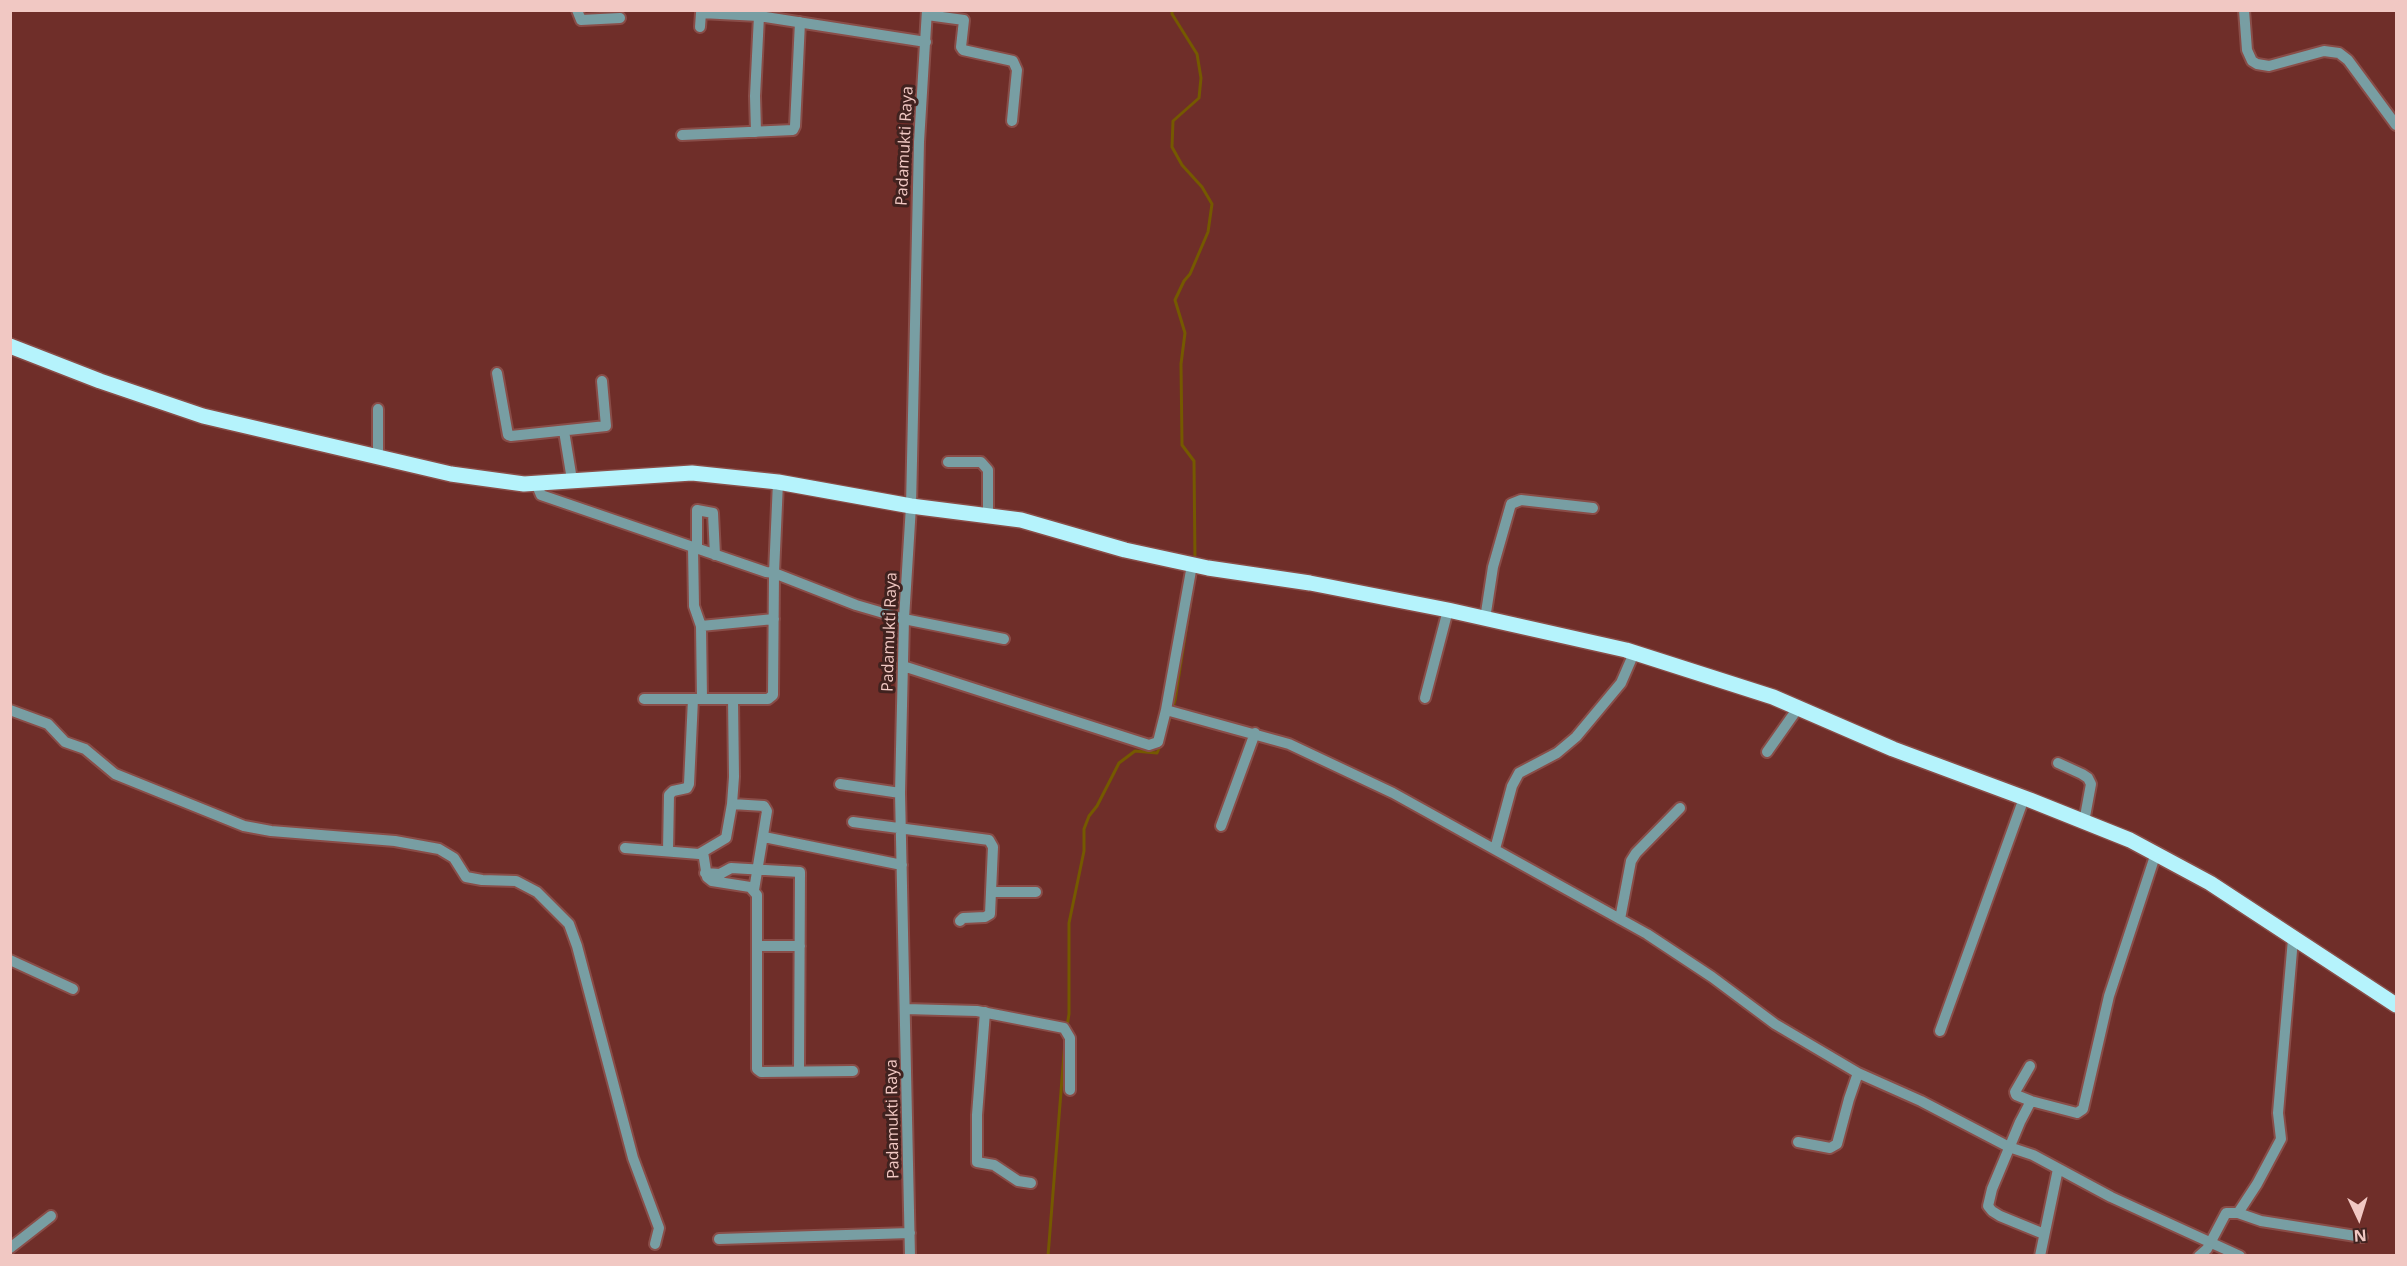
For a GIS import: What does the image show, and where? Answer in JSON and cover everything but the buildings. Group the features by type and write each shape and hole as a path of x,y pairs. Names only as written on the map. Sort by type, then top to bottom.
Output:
{"main road":[{"path":"10,346 100,381 203,416 451,474 524,484 692,473 778,482 911,506 1021,520 1125,550 1192,565 1310,583 1448,610 1634,653 1773,697 1893,749 2025,798 2156,853 2210,883 2397,1005"}],"street":[{"path":"577,10 581,20 620,18"},
{"path":"2244,10 2247,50 2249,56 2257,64 2273,66 2325,51 2338,53 2348,60 2397,125"},
{"path":"927,13 964,20 963,50 1013,61 1017,70 1012,121"},
{"name":"Padamukti Raya","path":"910,1256 900,793 904,619 911,506 919,142 927,13"},
{"path":"700,27 701,14 795,18 926,42"},
{"path":"756,132 755,96 759,16"},
{"path":"682,135 794,129 795,18"},
{"path":"497,373 509,436 606,426 602,381"},
{"path":"378,409 378,457"},
{"path":"564,431 572,480"},
{"path":"948,462 981,462 988,470 988,516"},
{"path":"644,699 768,699 773,695 774,573 778,482"},
{"path":"536,483 541,495 774,573 856,605 904,619 1004,639"},
{"path":"1485,619 1493,567 1511,504 1521,500 1593,508"},
{"path":"668,851 669,795 673,790 687,788 689,784 697,699 701,626 694,606 697,510 713,513 715,555"},
{"path":"903,666 1149,745 1158,742 1166,710 1192,565"},
{"path":"1425,698 1448,610"},
{"path":"701,626 774,619"},
{"path":"1495,849 1512,786 1519,772 1557,753 1576,737 1622,683 1634,653"},
{"path":"626,848 699,854 726,838 734,777 733,699"},
{"path":"1767,752 1798,708"},
{"path":"10,710 48,724 65,742 85,749 115,774 244,826 271,831 395,841 439,849 454,858 466,877 516,881 537,892 569,924 577,946 633,1158 659,1228 656,1244"},
{"path":"1166,710 1289,744 1393,793 1620,919 1703,971 1775,1024 1858,1073 1921,1101 2009,1147 2033,1155 2111,1197 2210,1240 2240,1256"},
{"path":"1221,826 1255,733"},
{"path":"2058,764 2082,774 2091,784 2084,822"},
{"path":"840,784 900,793"},
{"path":"1940,1031 2025,798"},
{"path":"732,804 766,807 764,837 754,890"},
{"path":"1620,919 1631,861 1680,808"},
{"path":"853,822 989,840 993,847 992,892 988,916 963,918 960,921"},
{"path":"764,837 902,865"},
{"path":"703,852 705,873 712,881 750,887 757,895 758,1069 760,1072 853,1071"},
{"path":"2030,1066 2015,1092 2016,1095 2077,1113 2083,1109 2109,996 2156,853"},
{"path":"705,873 720,874 731,868 800,872 799,1071"},
{"path":"992,892 1036,892"},
{"path":"2238,1213 2257,1184 2281,1139 2278,1113 2286,1042 2288,983 2293,939"},
{"path":"757,946 800,946"},
{"path":"10,960 73,989"},
{"path":"906,1009 985,1012 1064,1028 1070,1038 1071,1090"},
{"path":"985,1012 977,1115 977,1162 994,1165 1018,1181 1031,1183"},
{"path":"1798,1142 1830,1148 1837,1144 1858,1073"},
{"path":"2031,1101 2009,1147 1988,1202 1989,1208 2000,1216 2044,1234"},
{"path":"2040,1256 2058,1169"},
{"path":"2199,1256 2207,1249 2226,1213 2238,1213 2261,1221 2362,1237"},
{"path":"10,1248 51,1216"},
{"path":"719,1239 910,1233"}],"waterway":[{"path":"1172,10 1172,14 1197,54 1201,78 1199,98 1173,121 1172,147 1182,165 1202,187 1212,204 1208,232 1190,274 1175,300 1185,333 1181,364 1182,445 1194,461 1195,561"},
{"path":"1167,727 1175,700 1195,574"},
{"path":"1067,1026 1069,923 1084,851 1084,829 1119,763 1135,751 1157,753 1161,744"},
{"path":"1048,1256 1065,1041"}]}
